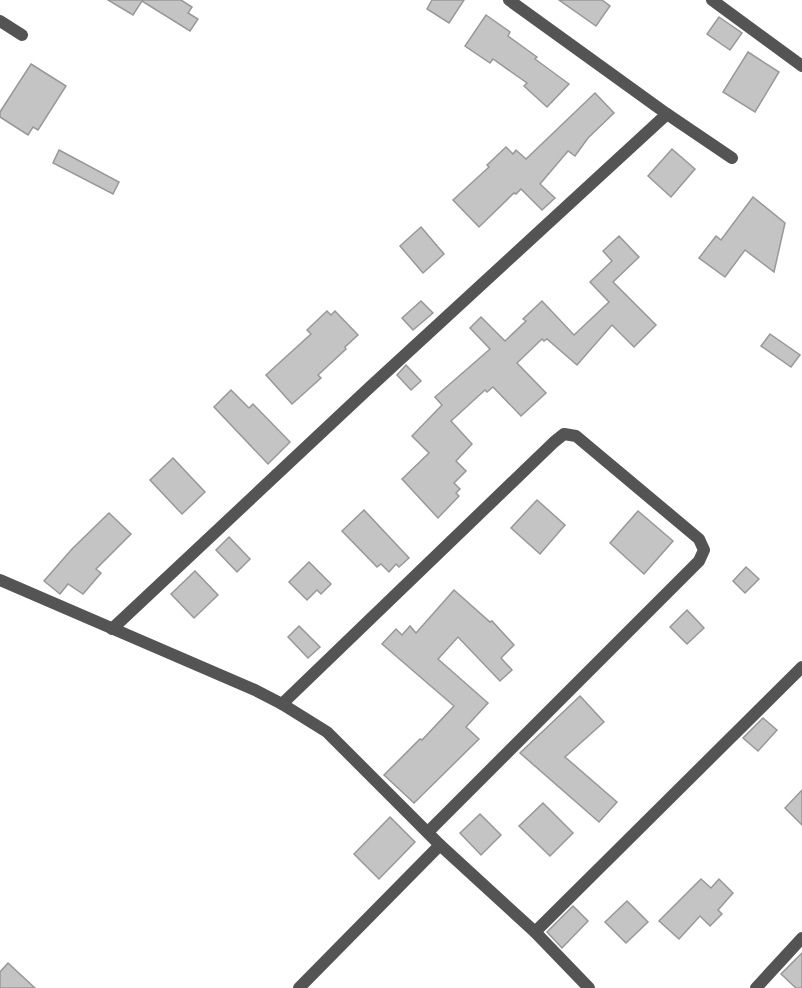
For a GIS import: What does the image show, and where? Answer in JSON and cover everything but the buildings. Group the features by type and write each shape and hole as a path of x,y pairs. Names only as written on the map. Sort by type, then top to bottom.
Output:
{"street":[{"path":"509,0 732,158"},
{"path":"711,0 802,66"},
{"path":"0,21 22,35"},
{"path":"112,629 369,388 667,114"},
{"path":"282,704 554,442 564,435 576,435 699,539 704,550 699,561 428,832"},
{"path":"0,580 246,686 282,704 327,732 440,845 535,932 589,988"},
{"path":"535,932 802,667"},
{"path":"299,988 440,845"},
{"path":"756,988 802,938"}]}
